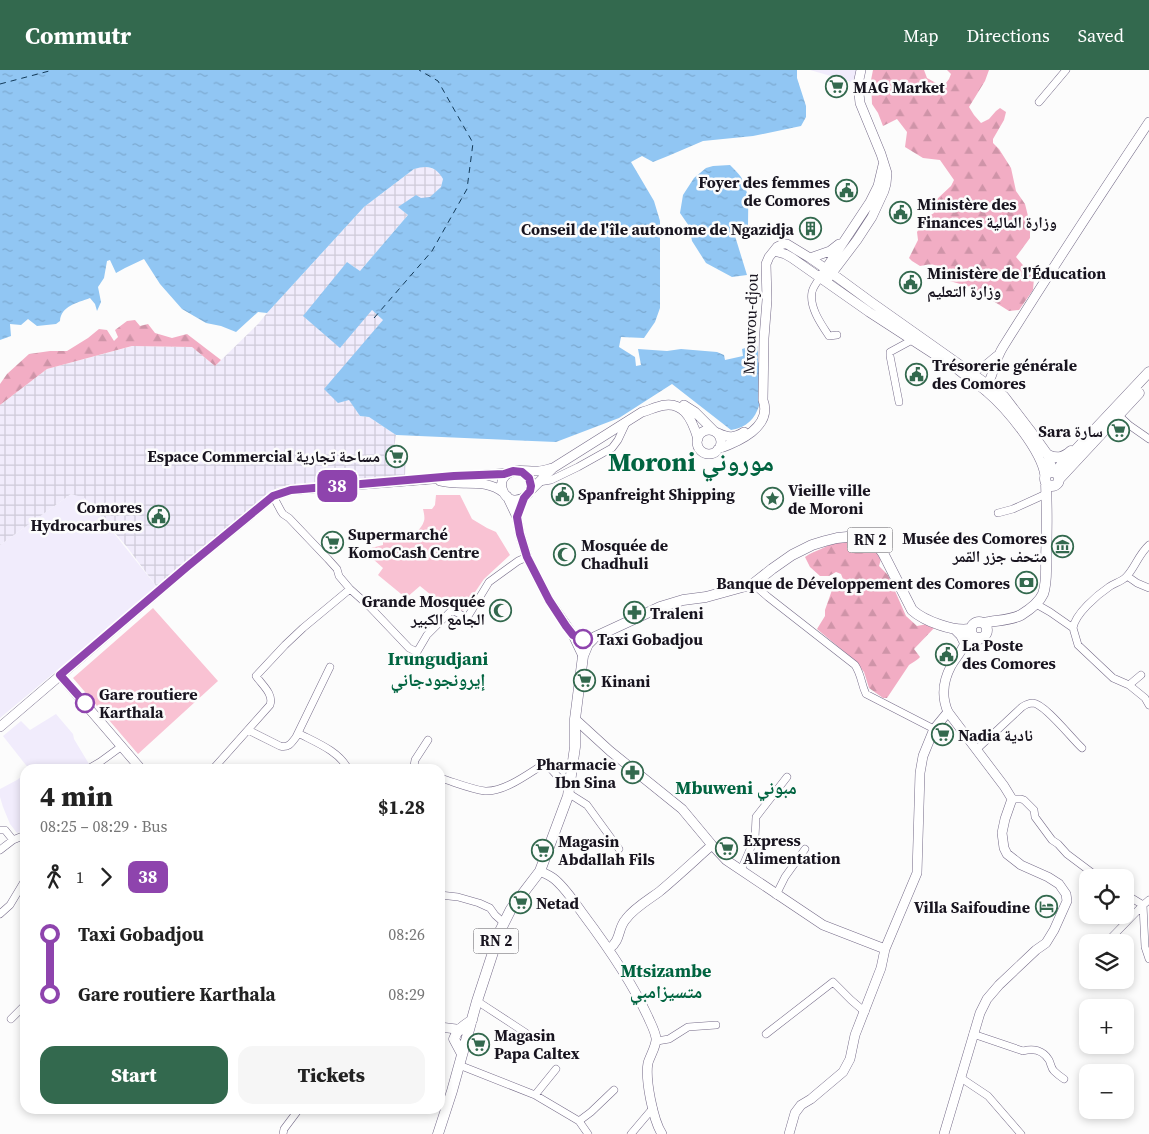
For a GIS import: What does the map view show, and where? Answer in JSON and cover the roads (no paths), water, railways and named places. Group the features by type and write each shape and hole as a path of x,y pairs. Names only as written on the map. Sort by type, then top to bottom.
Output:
{"main road":[{"path":"829,271 857,240 872,217 884,191 887,178 878,143 860,103 858,84 861,70"},
{"path":"987,387 997,356 1149,122"},
{"path":"823,280 848,235 870,202 878,186 883,163"},
{"path":"810,258 830,252 848,235"},
{"path":"915,337 869,312 785,254 774,251 780,245 787,244 810,258 871,302 915,337 987,387 1004,396 1048,455 1052,478 1047,508"},
{"name":"Mvouvou-djou","path":"718,449 744,438 754,430 764,413 764,338 768,300 766,264 768,257 774,251"},
{"path":"967,373 985,366 997,356"},
{"path":"1048,455 1057,458 1063,457 1082,443 1116,413 1149,372"},
{"path":"1052,478 1149,381"},
{"path":"987,387 1023,432 1052,478"},
{"path":"432,479 446,483 486,484 497,488 515,500 527,494 553,468 626,423 642,412 647,406 658,400 670,400 688,407 720,436 721,443 718,449 712,453 704,452 699,447 694,427 688,414 678,407 670,405 642,412"},
{"name":"Mvouvou-djou","path":"716,432 730,438 747,429 756,421 763,400"},
{"path":"698,439 704,431 716,432"},
{"path":"963,646 984,631 1001,626 1006,620 1020,615 1036,604 1042,594 1046,578 1046,494 1052,478 1082,443"},
{"path":"0,728 180,572 273,496 291,490 513,471 539,471 553,468"},
{"path":"508,472 502,484 505,495 517,517 527,557 549,600 573,635 583,656"},
{"path":"517,517 531,486 529,478 522,472"},
{"name":"RN 2","path":"445,1111 495,945 511,909 540,871 568,791 575,747 583,656 590,641 660,607 753,584 792,555 812,545 837,538 858,536 867,538 877,545 883,553 912,610 924,618 956,630 970,630"},
{"path":"944,1134 973,1034 987,999 1046,943 1064,911 1067,901 1066,894 1059,884 1021,865 1007,854 1004,848 1002,833 1012,799 948,712 944,702 946,678 950,667 974,623 979,622 984,631"},
{"path":"956,630 961,635 963,646"},
{"path":"970,630 972,636 976,638 984,631"},
{"path":"573,635 590,641"},
{"path":"60,675 137,764"},
{"path":"789,1134 795,1113 801,1105 843,1072 850,1058 855,1035 881,968 885,949 918,870 920,773 923,756 934,729 948,712"},
{"path":"576,719 610,751 682,808 726,860 823,925 885,949"},
{"path":"610,949 615,944 626,918 712,845"},
{"path":"540,871 553,878 562,887 610,949 640,1001 655,1033 657,1041 652,1050 648,1068 656,1123 662,1134"},
{"path":"456,1034 472,1020"},
{"path":"445,1031 456,1034 465,1043"},
{"path":"456,1034 469,1031"},
{"path":"456,1034 462,1054"},
{"name":"RN 2","path":"438,1134 444,1114"}],"street":[{"path":"1039,102 1066,70"},
{"path":"823,280 812,291 812,302 817,317 829,336 837,334"},
{"path":"899,402 890,352 915,337"},
{"path":"1116,413 1149,440"},
{"path":"538,482 560,476 612,448 620,437 626,423"},
{"path":"998,513 1014,509 1046,494"},
{"path":"273,496 284,514 328,559 350,589 409,648 417,652 427,635 452,610 466,618 489,582 518,561 527,557"},
{"path":"1149,545 1140,554 1127,576 1106,588 1084,608 1074,623 1073,628 1078,645 1113,678 1129,685 1145,698 1149,705"},
{"path":"1127,576 1149,588"},
{"path":"753,584 855,665 860,672 866,694 934,729"},
{"path":"217,764 272,700 271,695 256,676 303,628 350,589"},
{"path":"1036,604 1073,628"},
{"path":"248,730 274,744 287,747 298,733 330,666"},
{"path":"1129,685 1141,675"},
{"path":"977,750 1022,707 1034,703 1043,708 1082,748"},
{"path":"298,733 330,751 344,764"},
{"path":"414,764 428,740"},
{"path":"97,764 122,746"},
{"path":"445,779 486,791 516,782 544,764 551,769 568,791 587,805 619,849"},
{"path":"741,870 755,838 756,817 787,777"},
{"path":"1012,799 1024,800 1034,810 1035,817 1052,840 1087,869"},
{"path":"0,830 5,830 13,840"},
{"path":"0,850 20,837"},
{"path":"776,895 785,877 805,849"},
{"path":"0,914 10,905 20,888"},
{"path":"445,896 458,897 490,908 504,923"},
{"path":"1134,897 1146,902"},
{"path":"1115,934 1146,902"},
{"path":"1146,902 1144,940 1149,959"},
{"path":"766,1034 833,982 865,1012"},
{"path":"477,1001 526,1033"},
{"path":"11,1019 20,1010"},
{"path":"657,1041 669,1039 688,1027 716,1025"},
{"path":"973,1034 1023,1051 1037,1050 1047,1058 1055,1073 1064,1079"},
{"path":"459,1065 535,1095 579,1121 588,1134"},
{"path":"535,1095 556,1069"},
{"path":"961,1078 988,1096 1021,1134"},
{"path":"579,1121 614,1090"},
{"path":"631,1134 653,1108"},
{"path":"283,1134 284,1129 295,1114"}],"water":[{"path":"0,70 797,70 797,78 806,106 806,117 801,126 753,136 703,141 653,162 642,156 631,162 654,201 660,221 660,308 655,322 644,338 621,337 619,347 635,357 636,366 641,365 638,349 667,351 681,349 717,352 724,355 725,360 743,356 742,349 755,345 758,347 758,362 763,366 759,406 750,422 742,427 731,430 672,384 619,418 556,442 396,435 369,417 360,416 349,400 338,403 324,389 383,320 372,310 340,348 303,316 347,262 360,271 408,215 398,207 416,195 421,198 430,197 441,187 443,179 437,171 427,167 414,169 364,207 267,313 258,312 236,332 206,323 182,309 160,284 144,259 116,273 110,260 107,261 104,278 98,287 101,302 97,311 95,304 90,298 67,308 63,312 60,321 56,324 37,326 28,319 21,325 10,324 11,336 0,340"},
{"path":"730,165 744,183 748,207 748,225 735,236 747,275 732,277 706,263 692,241 689,226 680,213 683,195 694,178 706,168"}],"place":[{"name":"MAG Market","path":"837,87"},
{"name":"Foyer des femmes de Comores","path":"846,191"},
{"name":"Ministère des Finances وزارة المالية","path":"901,213"},
{"name":"Conseil de l'île autonome de Ngazidja","path":"810,229"},
{"name":"Ministère de l'Éducation وزارة التعليم","path":"911,282"},
{"name":"Trésorerie générale des Comores","path":"916,374"},
{"name":"Sara سارة","path":"1119,431"},
{"name":"Espace Commercial مساحة تجارية","path":"396,456"},
{"name":"Spanfreight Shipping","path":"562,494"},
{"name":"Vieille ville de Moroni","path":"772,499"},
{"name":"Comores Hydrocarbures","path":"158,516"},
{"name":"Supermarché KomoCash Centre","path":"332,543"},
{"name":"Musée des Comores متحف جزر القمر","path":"1063,547"},
{"name":"Mosquée de Chadhuli","path":"565,554"},
{"name":"Banque de Développement des Comores","path":"1026,583"},
{"name":"Grande Mosquée الجامع الكبير","path":"501,610"},
{"name":"Traleni","path":"634,613"},
{"name":"Taxi Gobadjou","path":"583,639"},
{"name":"La Poste des Comores","path":"946,654"},
{"name":"Kinani","path":"585,681"},
{"name":"Gare routiere Karthala","path":"85,703"},
{"name":"Nadia نادية","path":"942,735"},
{"name":"Pharmacie Ibn Sina","path":"632,773"},
{"name":"Express Alimentation","path":"727,849"},
{"name":"Magasin Abdallah Fils","path":"542,850"},
{"name":"Netad","path":"520,903"},
{"name":"Villa Saifoudine","path":"1046,907"},
{"name":"Magasin Papa Caltex","path":"478,1044"}],"district":[{"name":"Moroni موروني","path":"691,462"},
{"name":"Irungudjani إيرونجودجاني","path":"438,669"},
{"name":"Mbuweni مبوني","path":"736,788"},
{"name":"Mtsizambe متسيزامبي","path":"666,981"}]}
